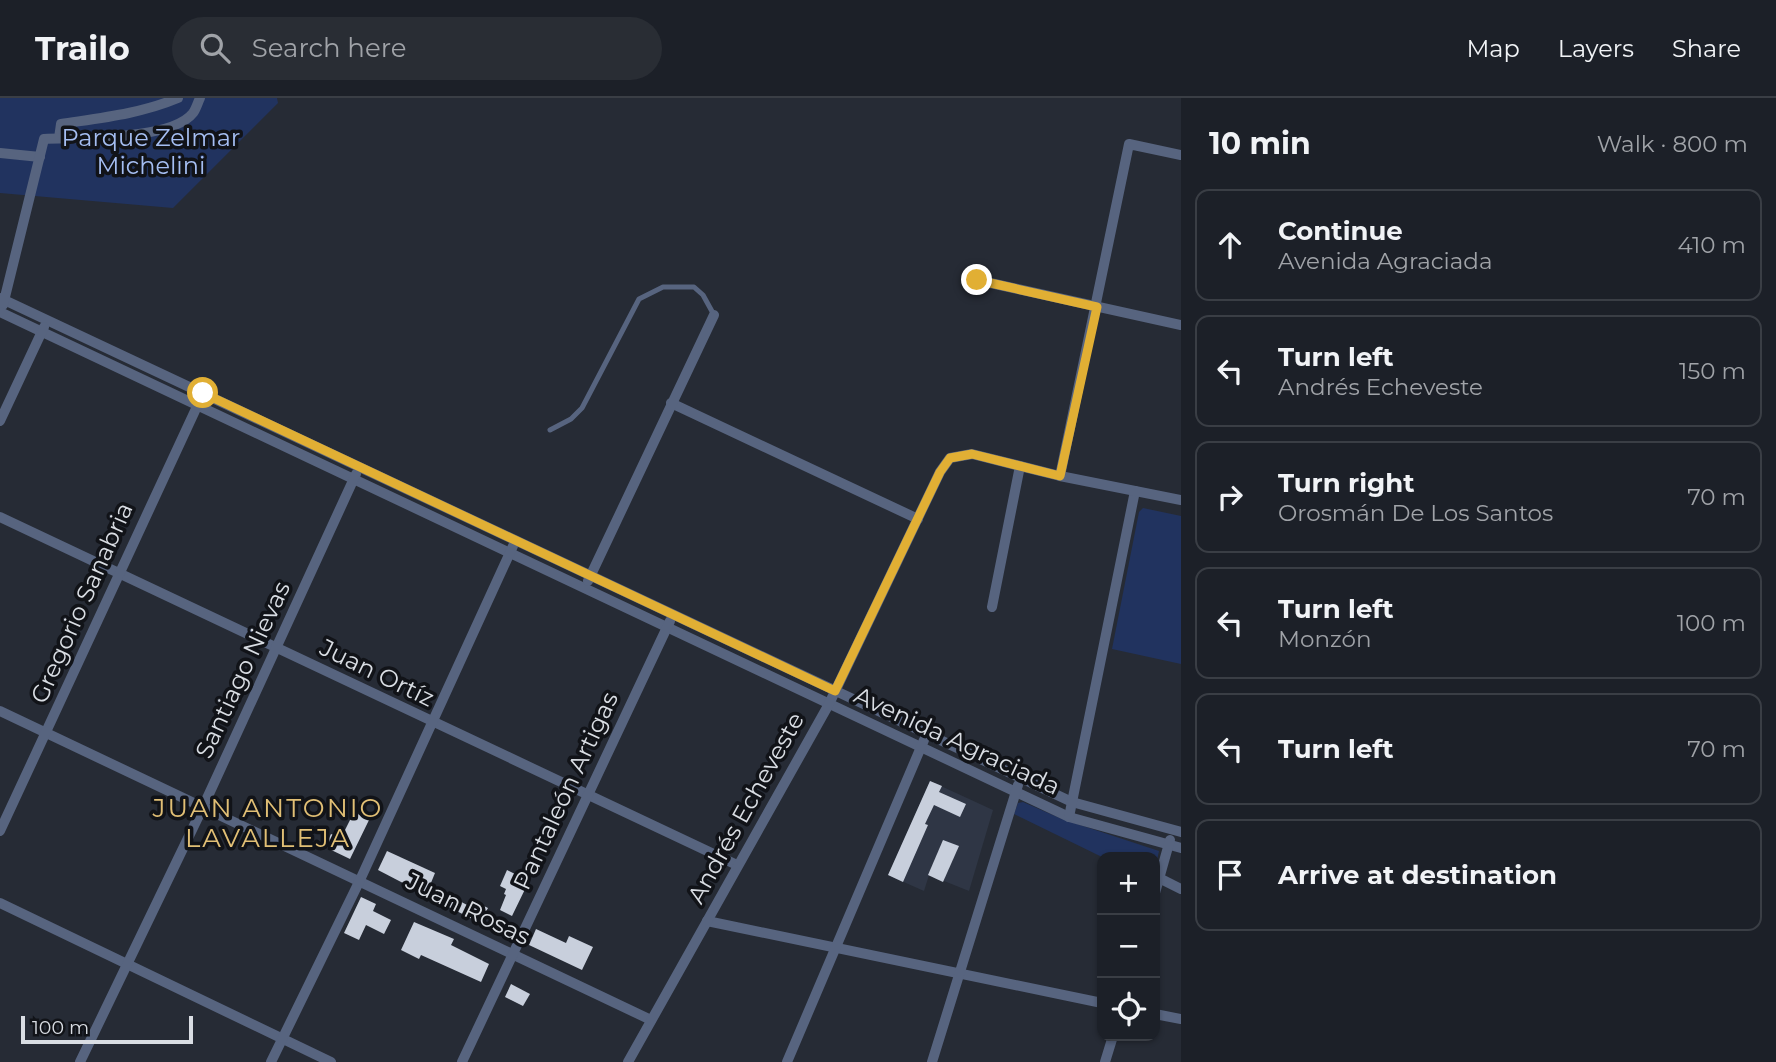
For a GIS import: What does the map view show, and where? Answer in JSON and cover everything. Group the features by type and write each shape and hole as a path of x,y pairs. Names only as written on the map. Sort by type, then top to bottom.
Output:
{"street":[{"path":"59,138 61,124 121,115 156,107 177,98"},
{"path":"0,312 44,139 132,136 175,126 193,114 200,98"},
{"path":"1060,476 1129,144 1181,155"},
{"path":"0,153 40,157"},
{"path":"977,280 1181,325"},
{"name":"Avenida Agraciada","path":"2,299 1072,802 1177,831"},
{"name":"Avenida Agraciada","path":"0,312 1069,817 1181,848"},
{"path":"585,588 714,315"},
{"path":"0,421 47,320"},
{"name":"Gregorio Sanabria","path":"0,831 203,393"},
{"path":"671,403 918,519"},
{"name":"Andrés Echeveste","path":"628,1062 829,704 940,472 950,458 972,454 1020,466"},
{"path":"992,607 1020,466 1181,500"},
{"name":"Santiago Nievas","path":"80,1062 203,807 359,467"},
{"path":"1069,817 1135,491"},
{"name":"Juan Ortíz","path":"0,517 737,865"},
{"path":"271,1062 360,880 516,539"},
{"name":"Pantaleón Artigas","path":"462,1062 673,614"},
{"name":"Juan Rosas","path":"0,711 651,1020"},
{"path":"787,1062 927,734"},
{"path":"932,1062 1021,778"},
{"path":"1160,875 1169,845 1177,831"},
{"path":"1160,878 1181,888"},
{"path":"0,903 331,1062"},
{"path":"707,921 1097,1002"},
{"path":"1160,1015 1181,1019"},
{"path":"1105,1062 1111,1041"}],"lane":[{"path":"550,430 571,419 582,408 639,299 663,287 694,288 703,295 714,315"}],"shaded area":[{"path":"930,781 993,810 969,891 929,875 924,891 888,875"}],"green space":[{"name":"Parque Zelmar Michelini","path":"0,98 277,98 278,103 173,208 0,193"},
{"path":"1143,508 1181,516 1181,664 1112,649 1139,512"},
{"path":"1023,802 1062,819 1159,852 1097,852 1097,855 1014,814 1018,803"}],"building":[{"path":"930,781 942,786 939,792 966,804 960,817 934,805 903,882 888,875"},
{"path":"354,812 369,820 350,859 325,847 331,834 341,838"},
{"path":"943,840 959,846 943,882 928,875"},
{"path":"387,851 435,873 426,895 378,870"},
{"path":"507,870 529,881 512,916 500,910 506,889 500,886"},
{"path":"446,894 471,907 474,901 488,908 480,923 441,903"},
{"path":"361,897 376,904 373,911 391,920 384,934 366,925 359,940 344,933"},
{"path":"414,922 454,939 451,945 489,964 481,982 421,955 419,959 401,950"},
{"path":"536,929 566,943 569,936 593,947 582,970 529,945"},
{"path":"511,984 530,994 523,1006 505,997"}],"district":[{"name":"JUAN ANTONIO LAVALLEJA","path":"268,823"}],"route":[{"path":"203,393 835,691 940,472 950,458 972,454 1060,476 1097,307 977,280"}]}
